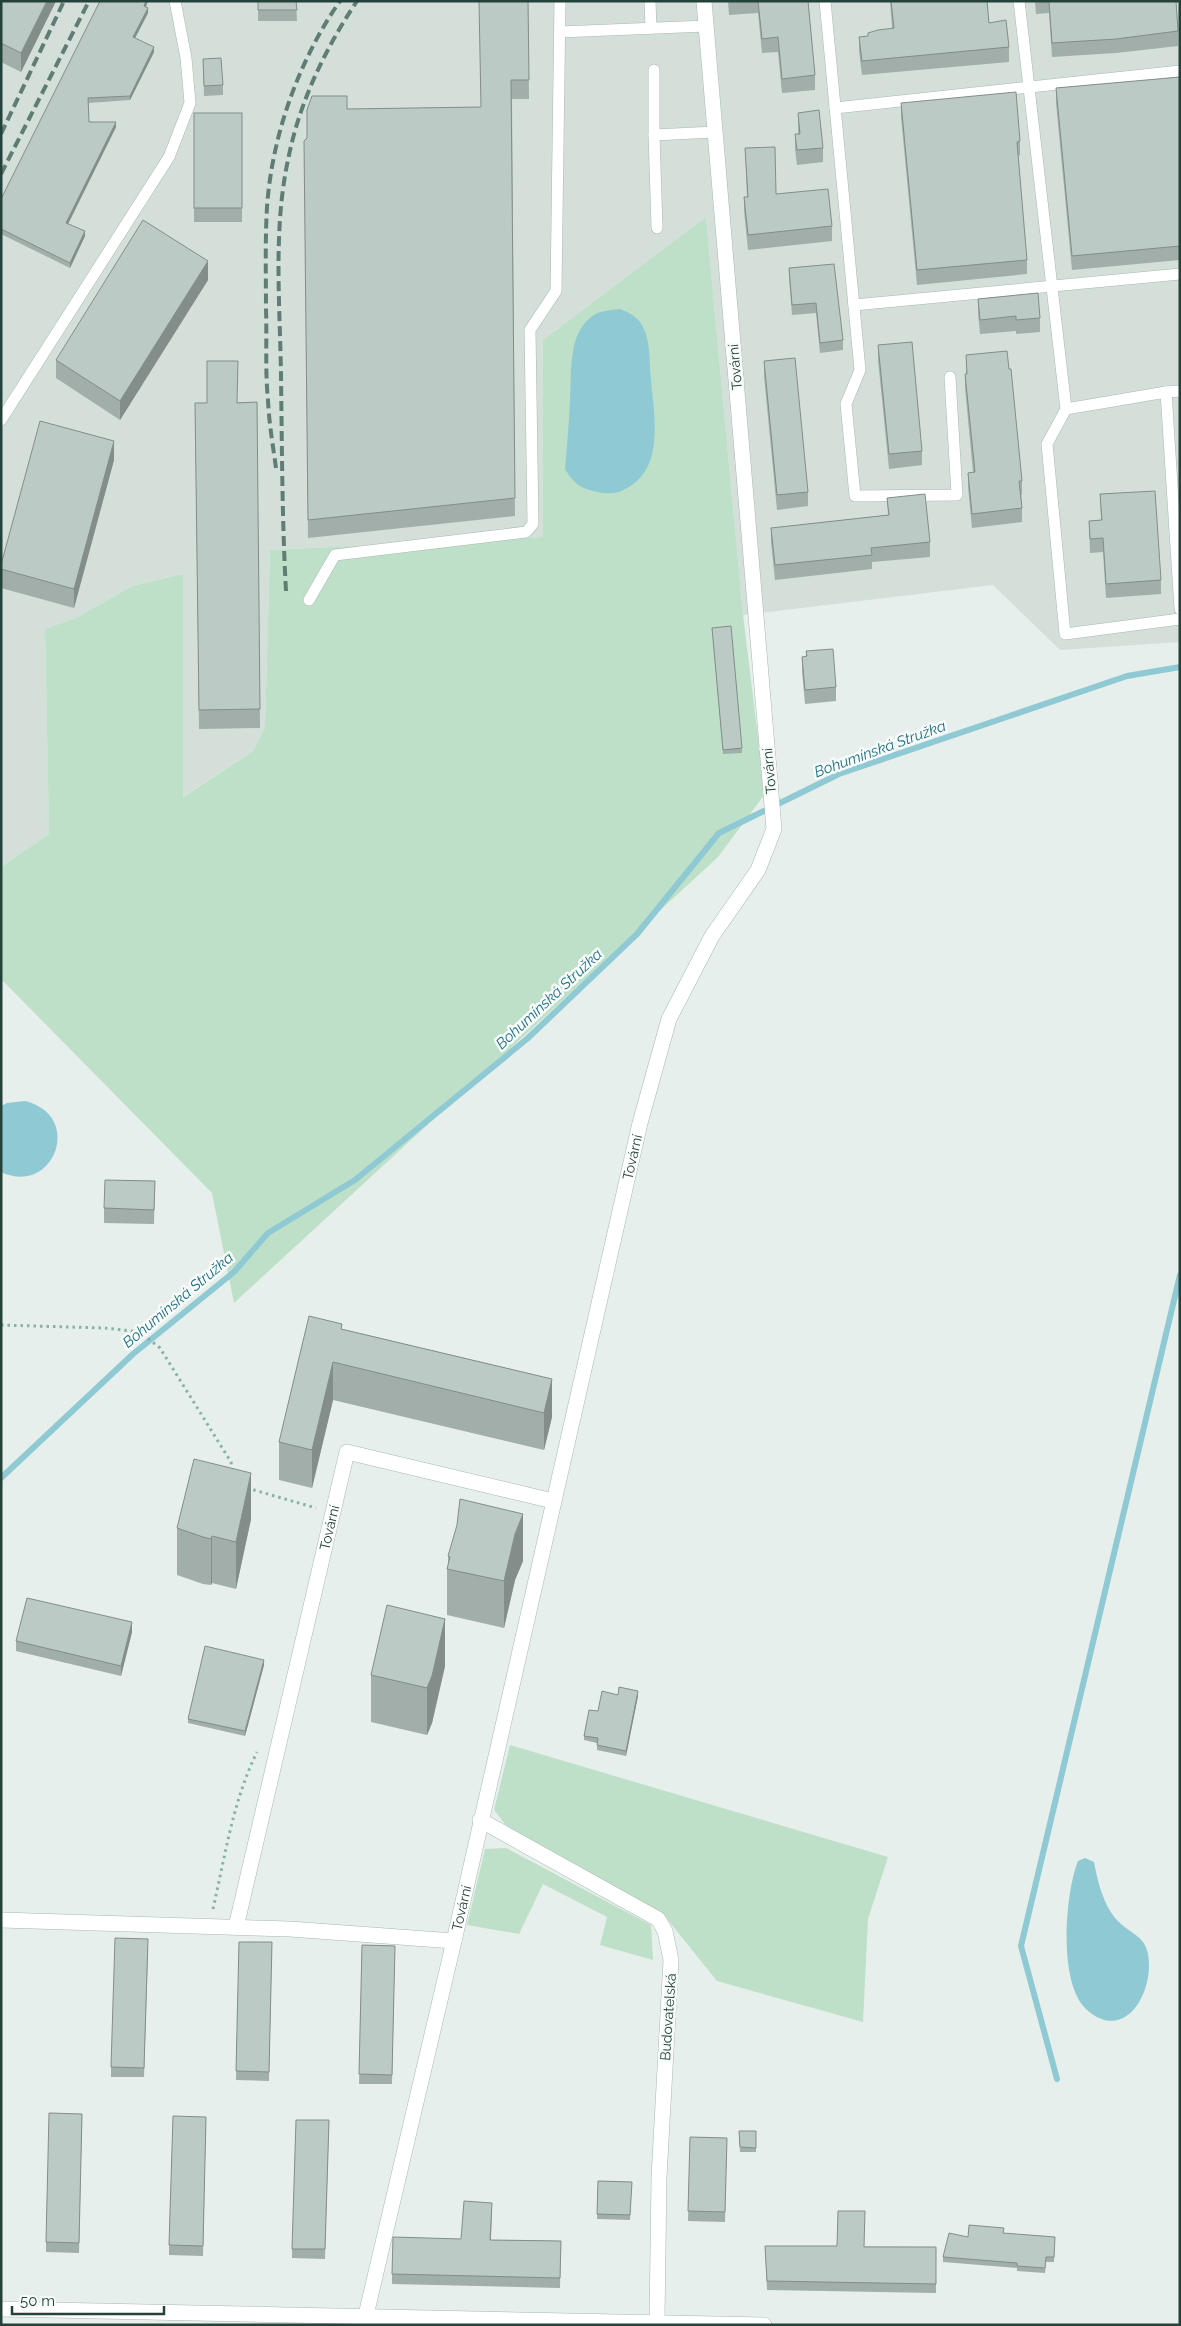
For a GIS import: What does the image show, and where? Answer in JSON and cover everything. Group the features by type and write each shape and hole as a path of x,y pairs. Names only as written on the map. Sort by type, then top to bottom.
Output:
{"street":[{"name":"Tovární","path":"366,2315 454,1942 480,1820 640,1123 669,1019 712,936 758,870 774,829 704,1"},
{"name":"Tovární","path":"236,1927 347,1452 553,1501"},
{"name":"Budovatelská","path":"480,1820 658,1919 665,1931 671,1960 659,2177 657,2321"},
{"path":"1,1920 236,1927 454,1942"},
{"path":"1,2309 657,2321 764,2325"}],"lane":[{"path":"1,420 169,157 190,103 186,58 176,1"},
{"path":"309,600 336,555 526,532 533,524 530,330 556,291 560,1"},
{"path":"650,1 651,28"},
{"path":"825,1 860,370 846,404 854,496 957,495 950,377"},
{"path":"1019,1 1066,409 1047,444 1065,634 1180,619"},
{"path":"560,32 706,26"},
{"path":"654,70 657,228"},
{"path":"835,108 1180,71"},
{"path":"654,135 715,132"},
{"path":"854,305 1180,274"},
{"path":"1066,409 1180,391"},
{"path":"1166,392 1180,609"}],"path":[{"path":"1,1325 104,1328 140,1332 160,1348 232,1462 232,1476"},
{"path":"241,1486 333,1513"}],"shaded area":[{"path":"1,1 1180,1 1180,642 1060,650 993,585 743,615 706,217 543,340 543,537 270,550 265,728 252,752 182,797 183,574 132,586 76,618 45,629 49,834 1,867"}],"green space":[{"path":"706,217 743,615 765,794 718,857 234,1303 212,1193 1,979 1,867 49,834 45,629 76,618 132,586 183,574 183,797 252,752 265,728 270,550 543,537 543,340"},
{"path":"510,1745 888,1857 868,1919 863,2022 717,1981 664,1915 511,1832 494,1810"},
{"path":"506,1848 651,1925 653,1960 600,1945 607,1917 543,1884 519,1934 467,1925 485,1849"}],"water":[{"path":"620,309 636,318 646,333 654,409 654,440 647,468 639,479 621,491 602,493 580,486 565,469 572,356 578,334 591,317 604,311"},
{"path":"25,1101 43,1109 54,1122 57,1137 55,1152 47,1164 35,1174 19,1177 1,1172 1,1106 7,1103"},
{"path":"1085,1858 1094,1862 1100,1887 1110,1911 1121,1924 1138,1936 1148,1954 1147,1983 1142,1997 1134,2009 1125,2017 1113,2021 1100,2018 1086,2009 1077,1997 1071,1980 1068,1959 1067,1915 1073,1876 1078,1861"}],"building":[{"path":"1,1 47,1 21,53 1,43"},
{"path":"100,1 146,1 144,6 148,8 133,37 154,47 130,96 88,98 89,122 116,122 66,223 85,231 70,263 1,229 1,199"},
{"path":"258,1 296,1 297,10 258,10"},
{"path":"479,1 528,1 529,80 511,80 515,498 308,520 304,141 307,138 307,110 312,96 347,96 347,109 481,107"},
{"path":"758,1 808,1 815,75 782,79 778,37 762,39"},
{"path":"891,1 987,1 989,23 1006,20 1009,47 862,61 859,37 868,36 868,33 878,30 894,28"},
{"path":"1049,1 1176,1 1178,31 1116,39 1052,43"},
{"path":"221,58 223,85 204,86 203,59"},
{"path":"1180,77 1180,246 1072,256 1056,88"},
{"path":"1016,92 1020,141 1017,142 1027,260 917,270 901,103"},
{"path":"819,110 823,148 797,150 795,134 800,134 798,113"},
{"path":"194,113 242,113 242,208 194,208"},
{"path":"775,147 776,194 828,189 832,226 748,235 744,197 748,197 745,148"},
{"path":"143,220 208,261 120,401 56,360"},
{"path":"834,264 843,340 820,343 816,303 792,305 789,268"},
{"path":"1038,293 1040,318 1016,320 1016,316 980,320 978,299"},
{"path":"912,342 922,451 889,454 878,345"},
{"path":"1007,351 1009,369 1011,369 1022,481 1019,481 1022,508 972,514 968,473 975,472 965,374 967,374 966,355"},
{"path":"795,358 808,492 777,495 764,361"},
{"path":"207,361 238,361 237,403 257,402 260,709 199,710 195,403 207,403"},
{"path":"40,421 114,441 74,589 1,569"},
{"path":"1155,491 1161,580 1106,584 1103,538 1090,539 1089,521 1102,520 1100,494"},
{"path":"925,494 930,542 871,548 872,555 775,565 771,528 889,515 887,498"},
{"path":"731,626 742,748 723,750 712,628"},
{"path":"833,649 836,687 805,690 802,657 807,656 806,651"},
{"path":"105,1180 155,1181 154,1210 104,1208"},
{"path":"309,1316 342,1324 341,1329 552,1379 544,1413 333,1362 312,1450 279,1442"},
{"path":"194,1459 251,1473 236,1542 212,1536 211,1539 177,1528"},
{"path":"460,1499 523,1514 515,1534 504,1581 447,1569 450,1557 448,1556 457,1525"},
{"path":"27,1598 132,1622 121,1666 16,1641"},
{"path":"387,1605 445,1619 432,1676 427,1688 371,1675"},
{"path":"205,1646 264,1660 245,1731 188,1719"},
{"path":"619,1687 638,1691 626,1751 597,1745 598,1738 584,1736 589,1710 598,1711 602,1691 618,1695"},
{"path":"115,1938 148,1939 144,2068 111,2067"},
{"path":"239,1942 272,1942 269,2072 236,2071"},
{"path":"362,1945 395,1946 392,2075 359,2074"},
{"path":"49,2113 82,2114 79,2243 46,2242"},
{"path":"173,2116 206,2117 203,2246 169,2245"},
{"path":"296,2120 329,2120 325,2249 292,2249"},
{"path":"739,2131 756,2131 756,2148 740,2147"},
{"path":"690,2137 727,2138 725,2212 688,2211"},
{"path":"598,2181 632,2182 630,2215 597,2214"},
{"path":"464,2201 492,2203 490,2240 561,2241 560,2278 392,2274 393,2237 461,2239"},
{"path":"838,2211 865,2211 864,2247 936,2247 936,2284 767,2281 765,2246 837,2246"},
{"path":"969,2225 1004,2228 1003,2233 1055,2237 1054,2257 1046,2257 1045,2268 1017,2266 1017,2263 943,2257 949,2233 968,2237"}],"waterway":[{"name":"Bohumínská Stružka","path":"1,1478 133,1354 234,1272 268,1233 355,1180 528,1038 637,934 719,833 839,774 1127,676 1180,667"},
{"path":"1057,2079 1021,1946 1180,1275"}],"railway":[{"path":"1,134 64,1"},
{"path":"1,174 89,1"},
{"path":"276,468 269,417 266,366 266,232 270,180 281,126 300,73 325,24 340,1"},
{"path":"286,591 278,267 283,186 293,139 306,97 334,38 357,1"}]}
